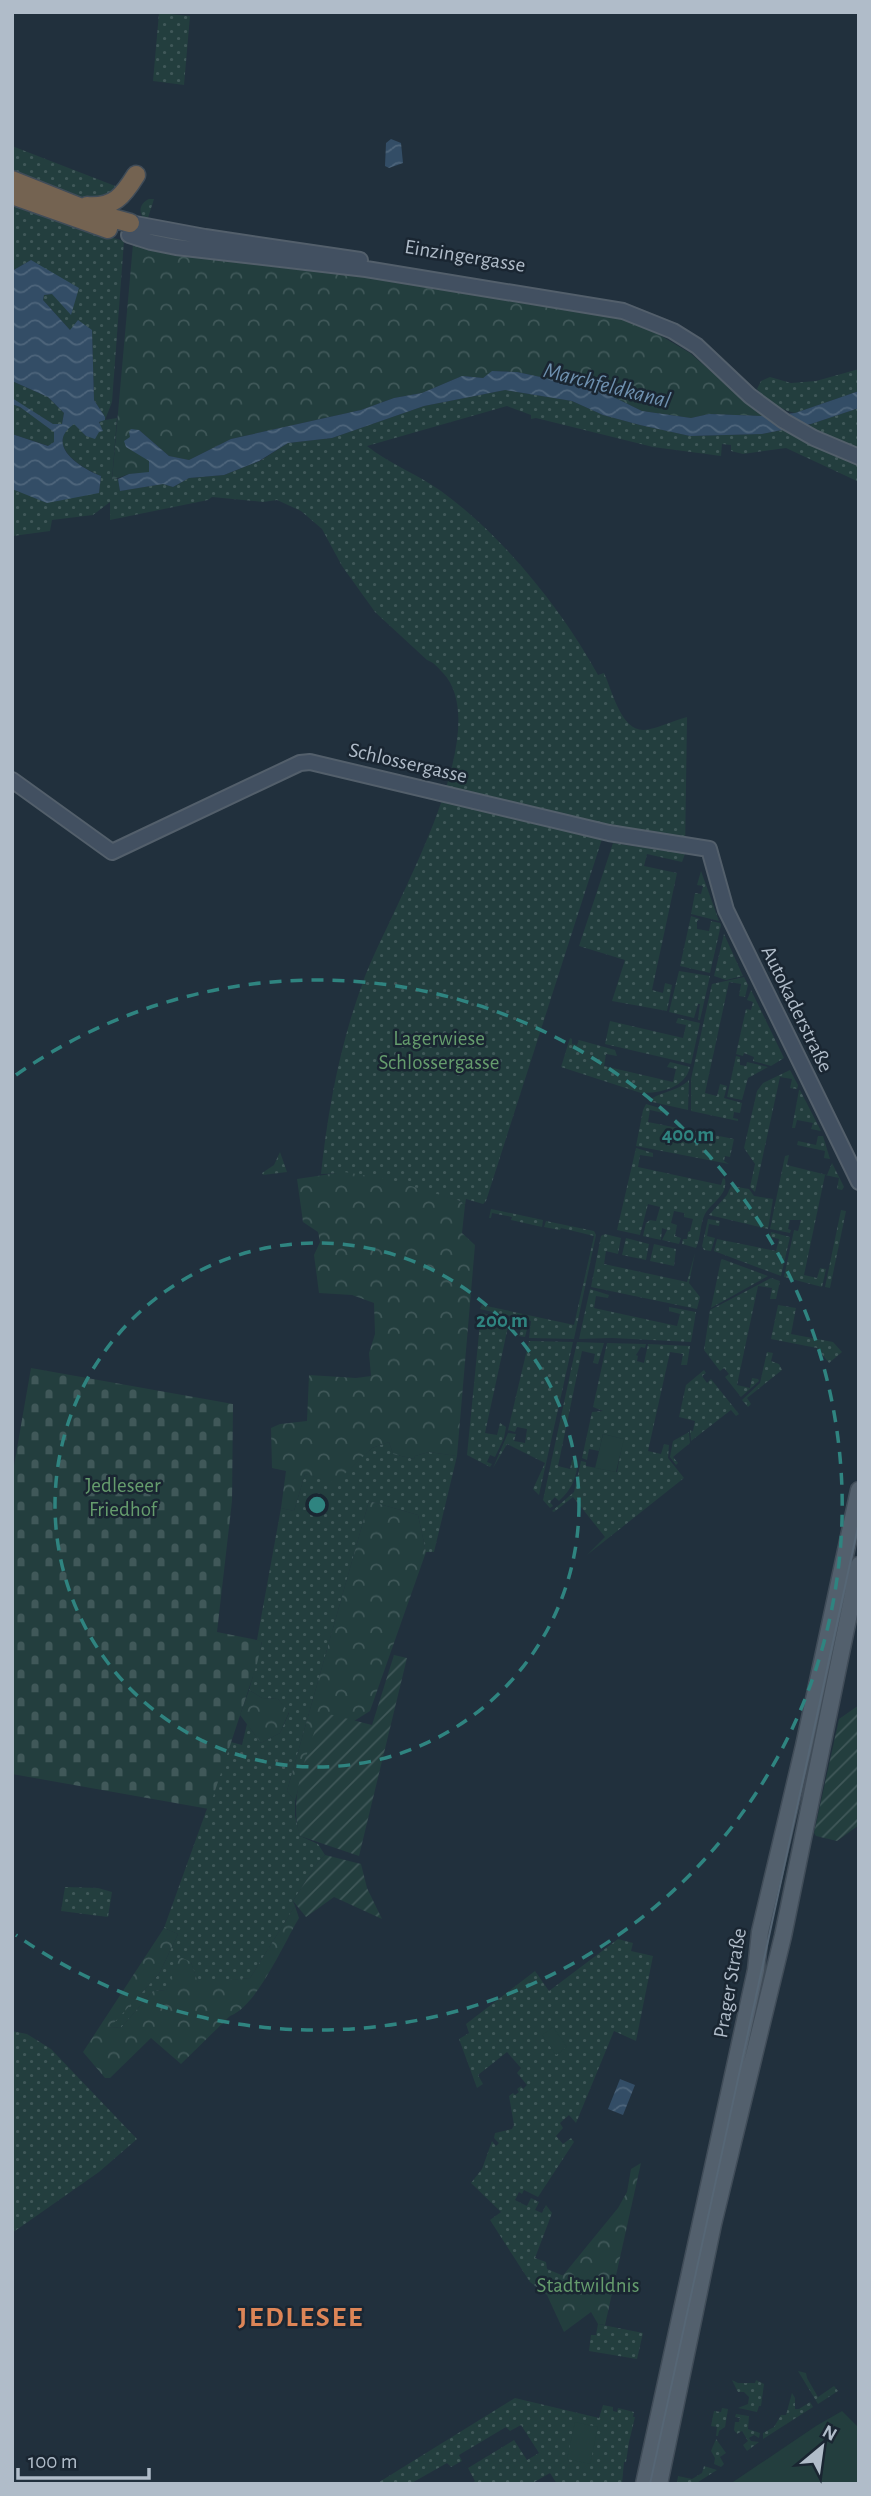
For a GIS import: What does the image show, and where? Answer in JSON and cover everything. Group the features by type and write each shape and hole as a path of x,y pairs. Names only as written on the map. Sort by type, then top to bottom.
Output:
{"highway":[{"path":"80,206 113,203 122,197 136,175"},
{"path":"12,180 130,229"},
{"path":"12,195 77,219 130,229"}],"main road":[{"name":"Prager Straße","path":"644,2484 754,1982 760,1932 859,1490"},
{"name":"Prager Straße","path":"659,2484 713,2224 783,1936 859,1565"},
{"path":"782,1837 801,1843"}],"street":[{"name":"Einzingergasse","path":"130,229 327,253 427,273 580,295 657,313 681,324 698,336 739,376 759,401 784,421 814,438 859,457"},
{"name":"Schlossergasse","path":"12,780 112,852 300,763 310,762 609,833 709,849"},
{"name":"Autokaderstraße","path":"709,849 726,911 857,1174"}],"green space":[{"path":"159,13 190,16 184,85 153,81"},
{"path":"12,146 123,189 95,204 12,173"},
{"path":"149,199 154,199 147,221 140,210"},
{"name":"Lagerwiese Schlossergasse","path":"12,202 86,230 124,241 112,402 105,420 117,418 112,479 118,479 120,491 163,484 173,487 189,478 224,475 260,461 288,443 332,438 424,406 505,390 572,401 603,415 690,436 762,434 783,430 859,464 859,482 786,448 743,454 731,451 731,445 722,444 721,456 653,447 531,419 531,415 507,406 367,446 441,491 508,551 549,599 598,675 604,673 618,708 629,724 644,730 687,717 685,854 682,862 647,854 644,866 677,873 652,990 663,993 665,983 672,985 667,1011 612,1001 625,960 579,946 613,843 666,851 602,839 483,1204 466,1199 465,1205 460,1201 375,1178 321,1174 341,1053 363,982 433,826 448,780 457,737 457,701 443,673 375,612 342,566 322,529 301,511 277,500 263,502 212,497 110,520 110,502 93,515 52,520 50,531 13,536 12,489 99,493 101,476 75,461 64,447 63,439 74,423 86,436 105,417 94,400 92,330 71,331 43,300 44,295 52,294 31,260 12,271"},
{"path":"133,244 183,255 376,276 629,317 690,353 762,416 709,414 691,418 642,411 597,389 517,372 493,371 483,378 462,376 422,393 394,398 361,410 231,439 189,460 169,456 139,430 149,461 149,473 129,474 112,480"},
{"path":"859,369 859,391 795,413 774,404 757,389 761,381 770,377 791,383 816,381"},
{"path":"12,381 48,397 64,413 62,424 53,424 12,399"},
{"path":"12,404 29,412 50,428 54,432 54,442 49,446 12,434"},
{"path":"859,408 859,451 808,427 811,424"},
{"path":"701,871 719,921 691,914 695,893 701,894 703,886 697,885"},
{"path":"691,916 700,919 697,921 697,929 709,931 711,921 721,925 710,973 680,966"},
{"path":"724,934 743,976 726,980 714,976"},
{"path":"679,971 710,976 700,1020 700,1004 694,1018 669,1012"},
{"path":"744,977 748,985 745,997 739,996 741,984 729,982 705,1093 717,1096 720,1084 727,1086 724,1098 742,1103 740,1113 734,1112 733,1118 738,1121 691,1111 691,1079 712,984"},
{"path":"751,990 784,1058 771,1066 753,1061 754,1057 744,1053 743,1056 736,1054 746,1009 751,1010 753,1002 747,1000"},
{"path":"678,1018 700,1023 691,1064 605,1044 610,1021 683,1038 686,1025 676,1023"},
{"path":"570,1038 572,1044 577,1045 579,1040 615,1050 617,1056 606,1054 604,1066 673,1082 676,1069 667,1067 670,1062 690,1067 683,1080 671,1088 641,1093 561,1067"},
{"path":"736,1056 740,1057 740,1065 746,1066 747,1062 768,1067 748,1078 742,1100 727,1097"},
{"path":"790,1070 798,1085 797,1089 790,1088 792,1079 780,1077 755,1192 750,1187 755,1164 744,1148 757,1091 763,1083"},
{"path":"689,1080 688,1110 648,1101 679,1087"},
{"path":"799,1090 821,1131 811,1129 813,1123 797,1120 795,1128 792,1128"},
{"path":"646,1104 663,1109 663,1113 650,1110 648,1122 734,1139 730,1157 725,1156 724,1161 729,1164 636,1146"},
{"path":"818,1136 823,1136 830,1159 824,1158 825,1151 797,1145 798,1141 816,1145"},
{"path":"636,1148 653,1153 653,1157 640,1155 638,1167 721,1185 723,1178 725,1179 722,1194 703,1218 696,1248 682,1244 683,1239 687,1239 693,1219 684,1217 684,1213 674,1211 671,1223 677,1225 675,1236 681,1238 679,1244 662,1240 667,1230 662,1228 661,1240 643,1236 646,1223 650,1220 656,1221 660,1207 648,1204 640,1235 617,1230"},
{"path":"280,1152 287,1172 263,1175 262,1173 274,1165"},
{"path":"789,1155 787,1165 827,1175 832,1163 844,1187 842,1190 837,1189 839,1178 825,1175 804,1275 817,1278 820,1268 826,1269 822,1287 784,1277 794,1230 798,1231 801,1220 790,1220 790,1233 770,1229 785,1156"},
{"path":"344,1172 388,1179 460,1201 465,1205 462,1233 475,1245 457,1456 429,1452 415,1456 414,1459 393,1454 389,1442 372,1448 335,1483 305,1474 294,1511 281,1508 286,1471 272,1468 271,1428 280,1424 307,1421 309,1375 356,1378 371,1376 369,1353 375,1334 374,1303 352,1295 319,1293 314,1255 320,1242 318,1232 303,1222 297,1179"},
{"path":"731,1186 749,1189 754,1196 773,1199 768,1229 709,1215 727,1195"},
{"path":"491,1209 543,1220 542,1227 492,1213 489,1218"},
{"path":"841,1210 846,1211 830,1288 825,1287"},
{"path":"708,1219 720,1221 719,1226 709,1224 707,1236 715,1238 711,1251 704,1250 702,1246"},
{"path":"546,1221 594,1231 596,1235 574,1339 529,1338 531,1321 480,1309 482,1305 574,1325 594,1236 544,1227"},
{"path":"771,1232 790,1237 781,1276 714,1251 717,1239 776,1251 779,1239 770,1237"},
{"path":"605,1234 621,1238 618,1254 606,1251 604,1264 687,1282 695,1253 689,1283 700,1297 697,1309 591,1287 601,1236"},
{"path":"626,1238 649,1244 646,1260 622,1255"},
{"path":"654,1244 676,1249 674,1266 650,1261"},
{"path":"721,1260 768,1276 711,1308"},
{"path":"771,1278 780,1281 776,1299 770,1299 772,1288 758,1286 737,1385 750,1388 752,1378 759,1381 741,1397 725,1377 729,1374 724,1368 720,1371 704,1350 710,1310"},
{"path":"590,1289 609,1295 608,1298 596,1296 594,1308 677,1326 680,1314 669,1311 669,1307 696,1312 691,1342 579,1339"},
{"path":"778,1305 796,1308 791,1334 833,1342 842,1352 829,1363 817,1348 771,1339"},
{"path":"481,1313 525,1322 528,1325 525,1337 519,1336 522,1324 509,1322 485,1433 497,1435 500,1423 506,1427 495,1457 490,1455 487,1462 492,1464 490,1467 467,1455"},
{"path":"529,1341 573,1342 539,1495 533,1489 545,1463 507,1444 493,1468 508,1433 516,1434 514,1441 525,1443 527,1429 517,1427 515,1432 508,1430"},
{"path":"577,1342 604,1343 598,1364 593,1363 595,1354 582,1351 558,1466 570,1469 572,1460 578,1461 576,1473 567,1492 559,1501 555,1497 550,1502 553,1506 550,1508 543,1500"},
{"path":"607,1343 646,1344 636,1355 637,1361 644,1363 648,1344 690,1346 687,1365 681,1365 683,1354 670,1352 648,1451 661,1454 664,1444 669,1445 668,1458 684,1478 587,1555 605,1537 573,1497 552,1511 574,1492 581,1461 586,1462 586,1466 617,1472 623,1439 603,1434 599,1451 589,1449 587,1460 582,1458 592,1412 603,1411 593,1407"},
{"path":"767,1352 773,1353 771,1361 779,1364 782,1370 747,1398 751,1404 748,1407 742,1400 760,1383"},
{"name":"Jedleseer Friedhof","path":"31,1368 233,1404 232,1501 217,1632 262,1641 257,1664 209,1809 12,1774 12,1477"},
{"path":"704,1370 706,1373 702,1376 707,1383 711,1379 739,1414 736,1416 731,1410 691,1441 690,1430 693,1431 695,1421 679,1417 686,1385"},
{"path":"689,1432 690,1443 673,1457 678,1463 676,1465 670,1457 673,1441"},
{"path":"603,1434 624,1439 616,1472 595,1468"},
{"path":"389,1442 393,1454 414,1459 415,1456 429,1452 457,1456 434,1552 426,1552 418,1515 369,1501 287,1791 295,1801 295,1816 300,1836 318,1844 325,1855 293,1901 295,1906 250,1978 198,1984 191,1962 166,1990 153,1991 121,2028 109,2027 159,1974 178,1934 164,1928 231,1742 242,1745 247,1724 261,1743 280,1733 289,1713 278,1699 262,1698 249,1690 262,1642 257,1640 281,1508 294,1511 305,1474 335,1482 372,1448"},
{"path":"369,1501 418,1515 426,1552 370,1711 354,1721 299,1786 295,1801 287,1791"},
{"path":"394,1655 407,1658 359,1856 300,1836 296,1805 298,1789 321,1712 372,1725"},
{"path":"249,1690 262,1698 278,1699 289,1712 280,1733 261,1743 240,1715"},
{"path":"859,1705 859,1825 837,1841 816,1836 814,1833 839,1719"},
{"path":"325,1855 361,1864 367,1888 382,1919 334,1897 306,1917 293,1901"},
{"path":"65,1887 98,1888 112,1892 108,1917 61,1911"},
{"path":"295,1906 299,1918 260,1987 240,2010 230,2016 181,2064 151,2038 110,2078 105,2078 83,2052 164,1928 178,1934 159,1974 110,2027 121,2028 153,1991 166,1990 180,1957 191,1962 198,1983 250,1978"},
{"path":"618,1939 633,1943 631,1951 653,1956 636,2041 614,2031 576,2123 569,2115 560,2123 563,2128 556,2136 563,2144 571,2138 574,2142 538,2197 524,2190 522,2194 519,2192 515,2200 527,2206 531,2198 539,2202 535,2210 542,2213 546,2205 552,2213 535,2258 546,2262 547,2269 564,2276 547,2295 530,2282 490,2220 501,2212 471,2183 482,2169 492,2141 496,2146 499,2143 494,2138 495,2133 512,2129 514,2125 509,2096 519,2092 517,2089 521,2086 523,2089 527,2085 517,2073 521,2068 507,2052 478,2075 483,2084 477,2088 459,2039 469,2033 466,2024 535,1971 549,1991"},
{"path":"553,2027 567,2047 556,2055 542,2035"},
{"path":"12,2031 27,2034 51,2049 137,2139 99,2172 12,2233"},
{"name":"Stadtwildnis","path":"641,2163 605,2325 598,2324 591,2312 564,2332 547,2295 618,2208 627,2192 631,2169"},
{"path":"598,2324 643,2333 637,2359 589,2351 591,2335 596,2335"},
{"path":"798,2371 806,2373 818,2397 834,2386 838,2391 818,2404"},
{"path":"732,2380 738,2383 755,2383 756,2380 764,2384 761,2406 757,2412 738,2408 748,2404 749,2397 744,2392 738,2392"},
{"path":"792,2393 795,2409 810,2402 813,2407 763,2439 763,2433 774,2427 781,2415 786,2415"},
{"path":"515,2398 599,2418 603,2405 613,2407 613,2411 617,2412 618,2408 634,2412 622,2484 557,2484 550,2473 531,2484 471,2484 475,2481 468,2468 514,2440 527,2460 539,2453 521,2425 510,2431 506,2427 459,2455 462,2461 451,2467 447,2463 410,2484 376,2484"},
{"path":"722,2408 728,2409 725,2427 716,2436 717,2427 711,2426 714,2411 721,2412"},
{"path":"842,2411 859,2428 859,2484 730,2484 816,2426"},
{"path":"736,2414 749,2416 748,2429 760,2433 759,2438 754,2435 749,2438 759,2442 747,2451 743,2445 748,2441 742,2431 737,2434 734,2430 735,2422 739,2422 740,2418 735,2417"},
{"path":"575,2422 598,2427 590,2464 567,2459"},
{"path":"716,2439 726,2453 720,2457 724,2464 721,2467 714,2464 715,2458 711,2451"},
{"path":"704,2466 717,2470 695,2484 677,2482 678,2476 692,2479 702,2473"}],"water":[{"path":"391,139 401,143 403,163 389,168 385,166 386,143"},
{"path":"31,260 79,288 71,315 52,294 44,295 43,300 70,330 78,320 92,330 94,400 105,417 105,420 99,422 103,431 99,432 95,439 86,436 74,424 63,440 64,448 75,462 101,476 99,493 47,503 12,489 12,434 48,446 54,442 54,432 12,404 12,398 53,424 62,424 64,413 48,397 12,381 12,271"},
{"path":"492,371 517,372 597,389 642,411 691,418 709,414 762,416 795,413 859,391 859,408 811,424 762,434 690,436 603,415 572,401 505,390 424,406 332,438 288,443 259,461 224,475 189,478 173,487 163,484 120,491 118,479 129,474 149,472 149,461 126,447 124,441 130,437 131,429 139,430 169,456 189,460 231,439 361,410 394,398 422,393 462,376 483,378"},
{"path":"620,2079 635,2085 623,2115 608,2109"}],"tram line":[{"path":"650,2484 859,1522"}],"district":[{"name":"JEDLESEE","path":"301,2318"}],"water label":[{"name":"Marchfeldkanal","path":"607,386"}]}
